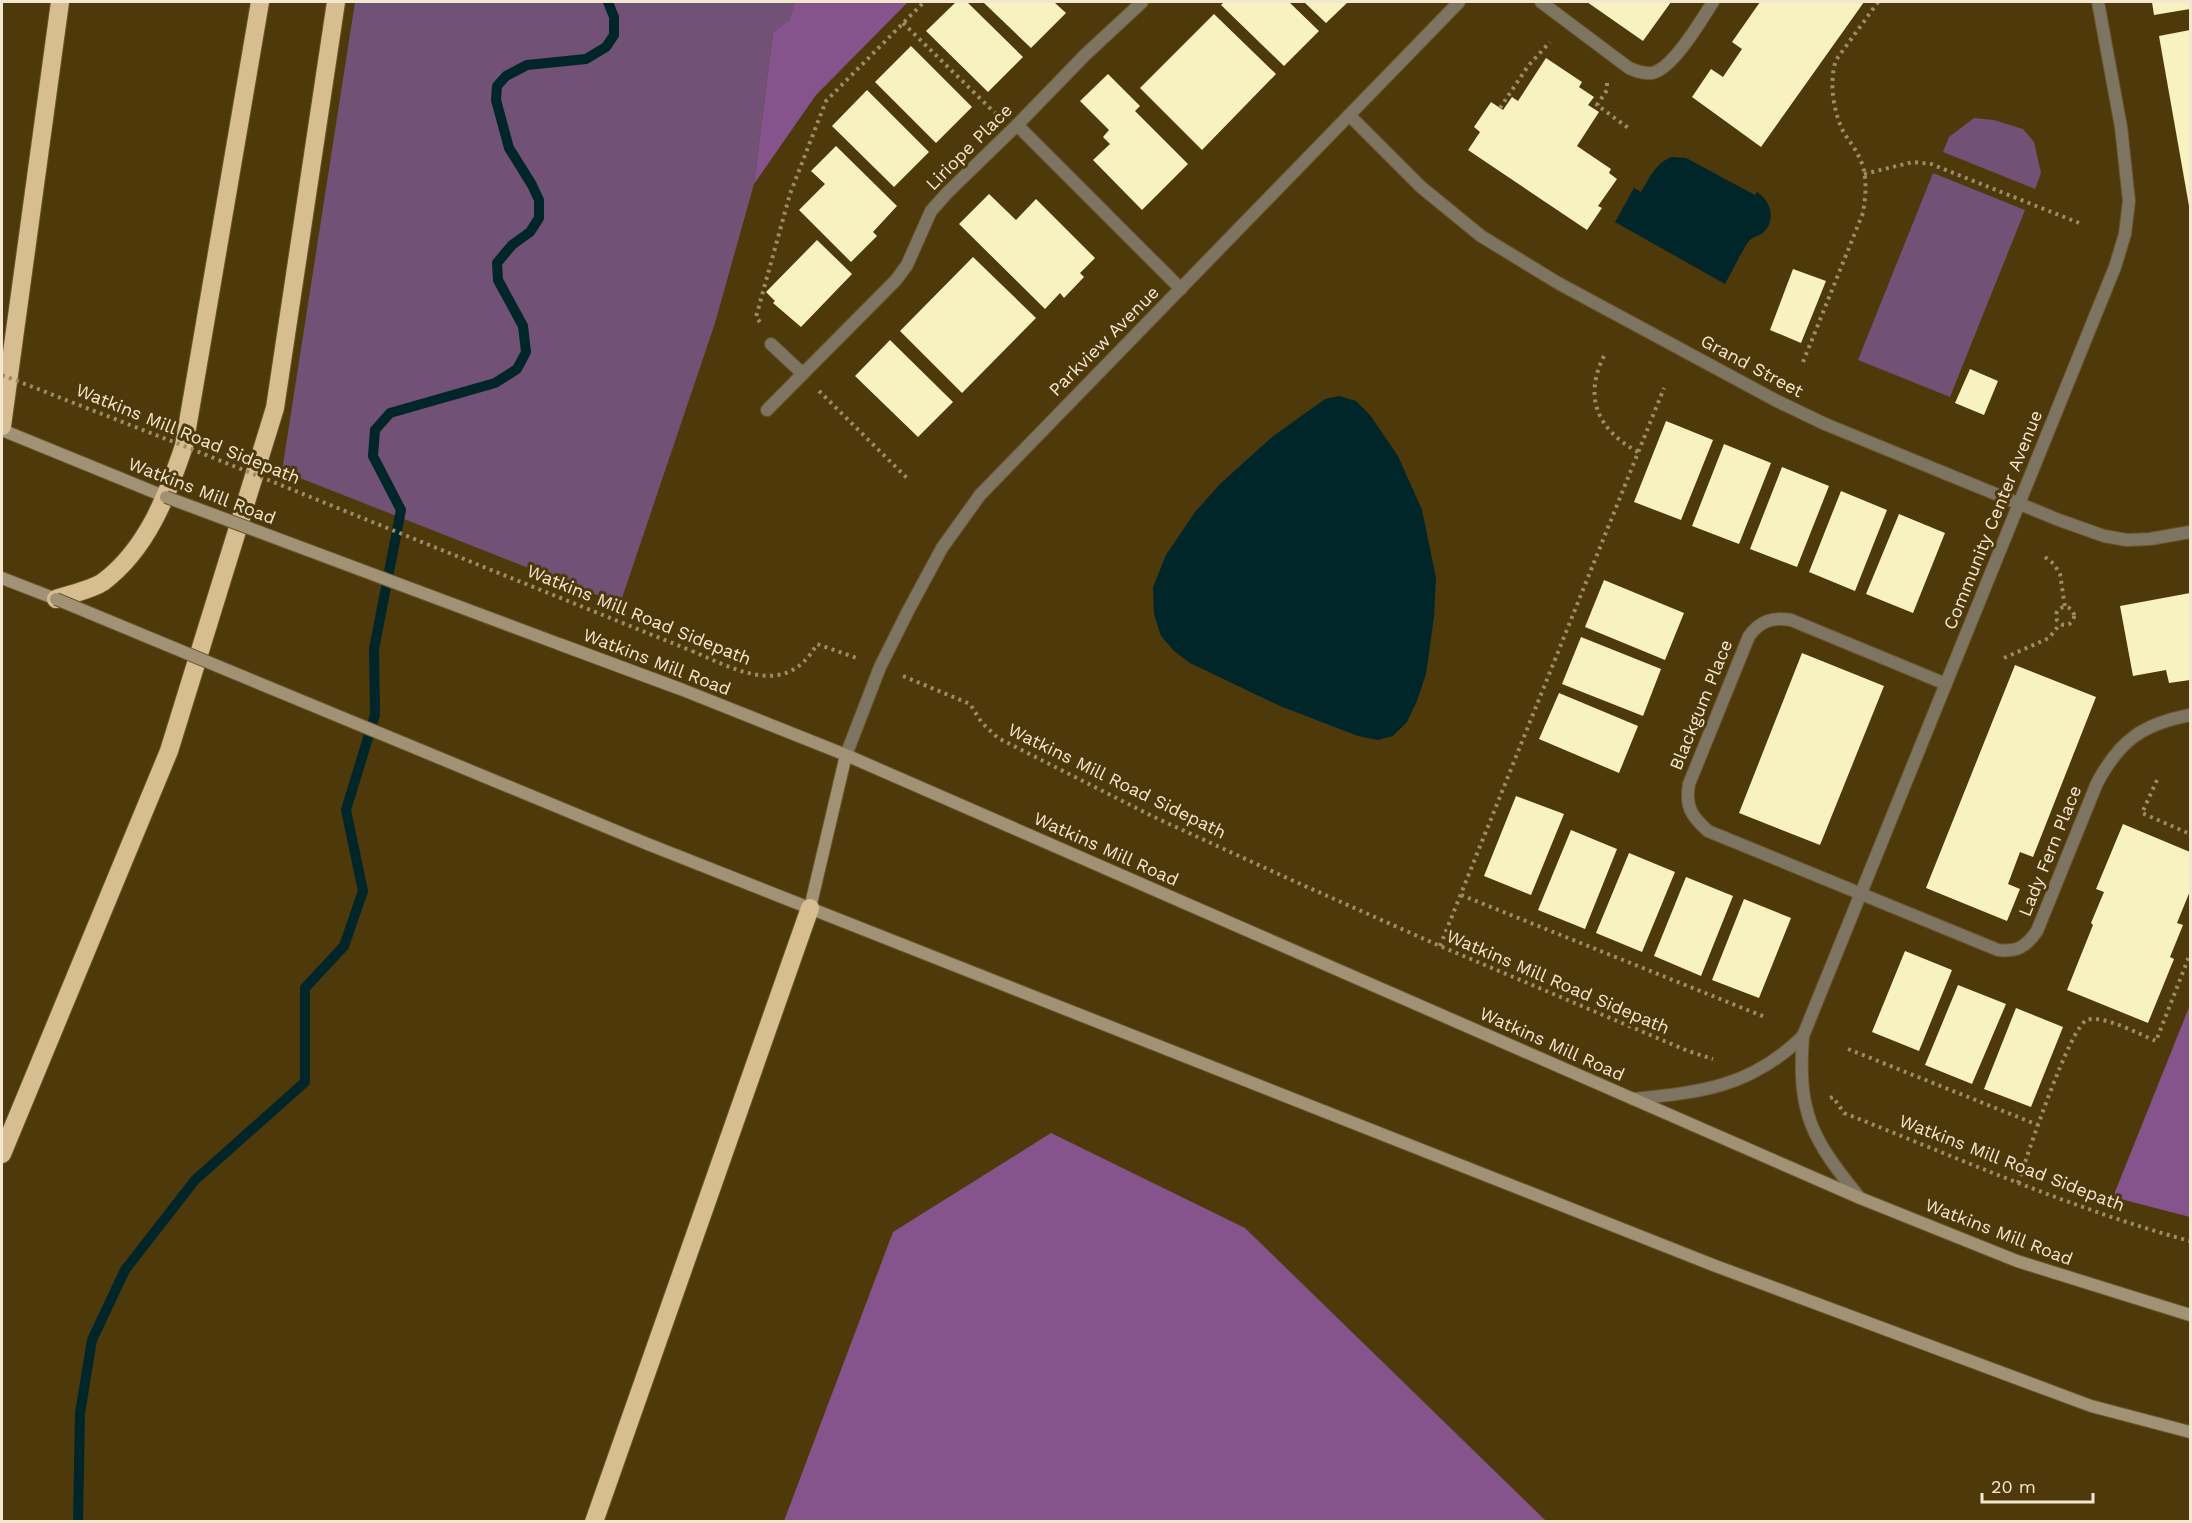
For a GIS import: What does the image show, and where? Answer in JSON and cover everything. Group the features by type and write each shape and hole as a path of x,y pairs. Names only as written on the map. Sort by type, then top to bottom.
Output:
{"highway":[{"path":"2,428 60,2"},
{"path":"56,599 102,583 136,550 166,497 184,446 260,2"},
{"path":"2,1154 169,751 275,408 336,2"},
{"path":"594,1521 810,908"}],"main road":[{"name":"Watkins Mill Road","path":"2,428 166,497 684,690 846,755 1860,1198 2017,1261 2190,1315"},
{"path":"2,578 645,843 1713,1265 2091,1406 2190,1432"},
{"path":"810,908 846,755"}],"street":[{"name":"Liriope Place","path":"767,410 896,280 908,265 931,212 947,193 1085,55 1142,2"},
{"name":"Parkview Avenue","path":"846,755 880,667 942,548 980,495 1459,2"},
{"path":"1541,2 1629,68 1651,73 1671,61 1713,2"},
{"name":"Community Center Avenue","path":"1860,1198 1829,1160 1813,1131 1803,1097 1800,1069 1803,1036 2115,267 2125,234 2129,201 2126,164 2098,2"},
{"name":"Grand Street","path":"1349,115 1420,187 1481,236 1528,266 1777,401 1825,424 2019,504 2104,536 2127,540 2150,539 2190,532"},
{"path":"1017,125 1181,289"},
{"path":"771,344 803,374"},
{"name":"Blackgum Place","path":"1861,893 1708,831 1690,811 1686,798 1689,784 1740,657 1749,636 1756,627 1766,621 1779,618 1791,620 1947,684"},
{"name":"Lady Fern Place","path":"1861,893 1998,950 2011,951 2021,948 2037,931 2097,783 2108,763 2123,744 2142,730 2166,720 2190,716"},
{"name":"Community Center Avenue","path":"1633,1099 1693,1093 1743,1078 1773,1063 1803,1036"}],"path":[{"path":"760,322 756,317 790,194 826,101 924,2"},
{"path":"1803,363 1863,213 1866,197 1860,158 1838,117 1833,91 1833,68 1836,60 1878,2"},
{"path":"903,23 997,116"},
{"path":"1545,38 1557,46"},
{"path":"1500,108 1528,66 1550,42"},
{"path":"1604,79 1608,86 1607,90 1597,105 1631,130"},
{"path":"1864,174 1906,163 1931,164 2079,223"},
{"path":"1604,356 1594,382 1596,406 1611,433 1623,444 1638,452"},
{"name":"Watkins Mill Road Sidepath","path":"2,375 755,676 777,676 789,672 802,664 818,644 880,667 970,704 982,723 998,738 1154,817 1440,946 1695,1054 1714,1059"},
{"path":"1440,946 1664,388"},
{"path":"830,402 908,478"},
{"path":"2044,557 2054,564 2060,574 2065,607"},
{"path":"2065,607 2073,611 2074,620 2069,625 2060,624 2056,620 2059,609 2065,607"},
{"path":"2004,658 2049,638 2060,624"},
{"path":"2157,780 2142,813 2190,834"},
{"path":"1461,895 1765,1017"},
{"path":"2018,1183 2037,1125 2081,1024 2088,1020 2105,1020 2156,1041 2190,954"},
{"path":"1848,1049 2037,1125"},
{"name":"Watkins Mill Road Sidepath","path":"1803,1097 1816,1101 1833,1097 1844,1113 2018,1183 2147,1230 2190,1241"}],"shaded area":[{"path":"355,2 795,2 789,20 773,32 754,184 715,323 620,604 282,471"},
{"path":"795,2 908,2 816,95 754,184 773,32 789,20"},
{"path":"1974,118 1994,120 2023,129 2034,142 2041,173 2035,189 1943,152 1949,137"},
{"path":"1933,173 2025,210 1950,397 1858,360"},
{"path":"2190,1005 2190,1217 2113,1197"},
{"path":"1051,1133 1245,1228 1546,1521 784,1521 893,1232"}],"water":[{"path":"1671,157 1686,158 1755,195 1757,192 1769,205 1771,216 1768,227 1749,241 1725,284 1615,222 1634,188 1641,192 1657,167"},
{"path":"1339,396 1356,401 1370,415 1398,456 1422,510 1436,578 1434,617 1426,674 1417,701 1407,722 1393,736 1378,740 1358,736 1280,706 1190,663 1174,651 1161,636 1154,614 1153,587 1166,555 1195,512 1220,484 1272,437 1325,399"}],"building":[{"path":"956,2 967,2 1023,57 988,92 926,31"},
{"path":"983,2 1054,2 1066,13 1031,48"},
{"path":"1224,2 1289,2 1319,31 1284,66 1221,5"},
{"path":"1304,2 1348,2 1326,23"},
{"path":"1587,2 1671,2 1643,41"},
{"path":"1760,2 1864,2 1761,147 1692,97 1711,69 1723,77 1742,49 1732,42"},
{"path":"2152,2 2190,2 2190,9 2154,15"},
{"path":"1214,14 1276,74 1202,150 1140,88"},
{"path":"2190,30 2190,206 2189,206 2159,36"},
{"path":"911,46 972,107 936,143 875,82"},
{"path":"1546,58 1582,82 1579,87 1594,97 1588,105 1599,112 1577,146 1611,169 1609,173 1617,179 1598,206 1602,208 1587,230 1468,150 1480,132 1474,127 1491,102 1503,110 1512,97 1518,101"},
{"path":"1108,74 1140,106 1135,111 1188,164 1142,210 1093,160 1110,144 1103,137 1109,130 1080,101"},
{"path":"867,90 929,152 894,187 832,126"},
{"path":"836,146 897,206 873,232 877,236 851,262 799,210 825,184 811,171"},
{"path":"989,194 1016,220 1036,199 1095,258 1080,273 1084,277 1064,298 1060,293 1045,309 959,224"},
{"path":"817,240 852,274 801,327 773,303 775,301 766,292"},
{"path":"973,257 1036,318 962,393 900,331"},
{"path":"1793,269 1826,281 1801,343 1770,330"},
{"path":"890,340 953,402 918,437 855,376"},
{"path":"1970,369 1998,381 1984,415 1955,403"},
{"path":"1666,421 1713,440 1681,520 1634,502"},
{"path":"1724,444 1771,463 1739,544 1692,526"},
{"path":"1782,467 1829,486 1797,567 1750,549"},
{"path":"1841,491 1887,510 1855,591 1809,572"},
{"path":"1899,514 1945,533 1913,613 1866,594"},
{"path":"1604,580 1684,613 1665,660 1585,627"},
{"path":"2190,593 2190,680 2169,683 2166,670 2133,676 2120,606"},
{"path":"1581,637 1661,669 1643,716 1562,684"},
{"path":"1802,653 1884,686 1820,845 1739,813"},
{"path":"2015,665 2096,697 2033,857 2020,852 2008,884 2020,889 2007,921 1926,888"},
{"path":"1559,693 1638,726 1619,773 1539,739"},
{"path":"1516,796 1564,814 1531,895 1484,876"},
{"path":"2123,824 2190,852 2190,891 2177,923 2183,925 2170,957 2174,959 2148,1023 2067,990 2104,892 2096,889"},
{"path":"1571,830 1617,849 1585,929 1538,910"},
{"path":"1629,853 1675,872 1642,952 1596,933"},
{"path":"1686,877 1733,896 1701,976 1654,956"},
{"path":"1744,899 1791,918 1759,998 1712,980"},
{"path":"1905,951 1952,970 1919,1051 1872,1032"},
{"path":"1958,985 2006,1004 1972,1084 1925,1065"},
{"path":"2016,1008 2063,1027 2031,1107 1984,1089"}],"waterway":[{"path":"78,1522 80,1413 92,1340 125,1270 195,1180 305,1082 305,988 344,946 363,891 346,810 375,715 374,649 401,510 373,456 375,430 390,413 495,383 517,369 526,352 523,326 498,280 497,263 512,245 530,232 539,218 539,200 509,148 496,100 497,86 506,76 527,65 586,59 606,47 614,35 614,17 608,2"}]}
